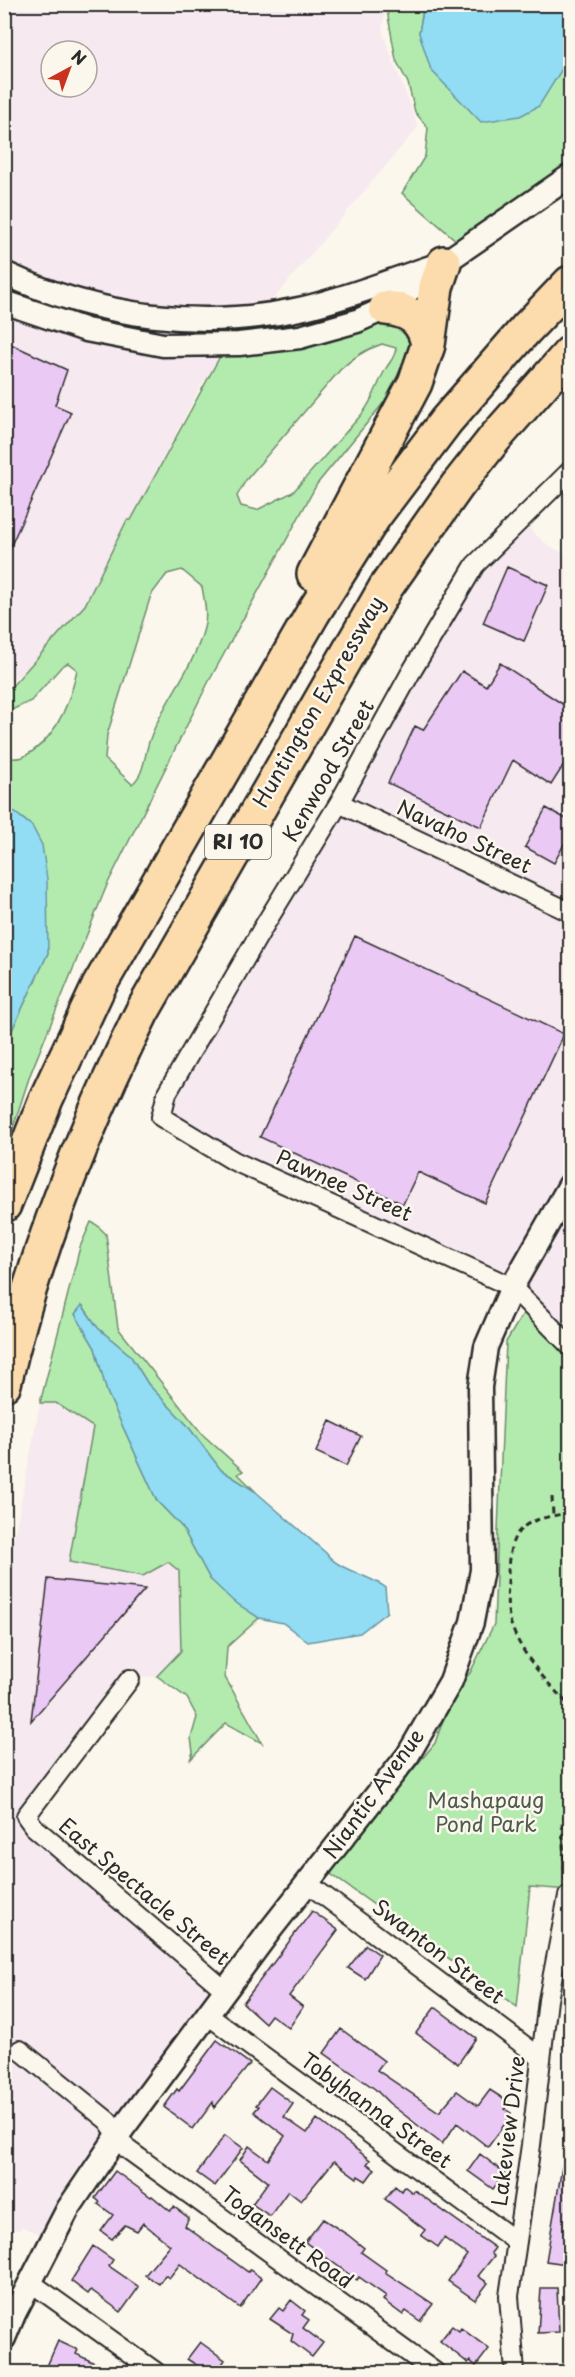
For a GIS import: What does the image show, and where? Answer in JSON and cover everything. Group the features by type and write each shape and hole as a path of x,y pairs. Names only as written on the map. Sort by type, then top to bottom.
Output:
{"highway":[{"path":"206,797 264,668 408,398 429,345 436,286 444,263"},
{"name":"RI 10","path":"4,1205 46,1099 81,1023 129,931 313,613 375,515 446,421 486,373 570,284"},
{"path":"386,308 399,309 412,316 423,328 429,345"},
{"name":"Huntington Expressway","path":"4,1384 27,1296 66,1181 114,1068 152,995 386,588 470,470 522,406 570,353"}],"street":[{"path":"4,302 86,330 140,342 186,346 239,344 300,337 357,321 386,308 444,263 570,176"},
{"path":"4,273 48,292 88,305 151,316 212,319 253,317 305,308 444,263"},
{"name":"Kenwood Street","path":"161,1117 167,1093 339,803 410,674 475,565 570,471"},
{"name":"Navaho Street","path":"339,803 570,912"},
{"name":"Pawnee Street","path":"161,1117 234,1161 512,1287"},
{"name":"Niantic Avenue","path":"4,2338 68,2209 118,2135 307,1883 408,1755 451,1680 472,1622 482,1570 480,1387 486,1347 512,1287 570,1185"},
{"path":"512,1287 570,1346"},
{"name":"East Spectacle Street","path":"130,1679 26,1816 34,1827 226,1991"},
{"name":"Swanton Street","path":"307,1883 541,2058"},
{"name":"Lakeview Drive","path":"514,2373 508,2296 531,2145 548,2000 566,1888"},
{"name":"Tobyhanna Street","path":"209,2016 517,2242"},
{"name":"Togansett Road","path":"20,2050 108,2121 127,2149 435,2373"},
{"path":"30,2282 156,2373"}],"path":[{"path":"552,1497 553,1515"},
{"path":"570,1513 536,1520 512,1539 508,1573 509,1616 523,1649 545,1681 570,1706"},
{"path":"566,1888 562,1820 570,1811"}],"shaded area":[{"path":"5,5 386,5 382,31 418,127 202,384 61,653 5,683"},
{"path":"520,521 549,546 570,556 570,1344 517,1289 166,1120 174,1083 458,593"},
{"path":"40,1403 56,1403 93,1427 69,1557 143,1576 168,1562 180,1571 181,1651 157,1676 136,1678 26,1816 230,1987 51,2239 21,2226 21,2230 14,2230 5,2243 5,1586"}],"green space":[{"path":"386,5 424,5 419,33 566,65 570,56 570,186 474,256 402,193 425,156 428,128 415,112 408,83 396,60"},
{"path":"422,317 406,358 385,401 317,484 208,683 107,885 30,1075 5,1152 5,1045 48,953 32,826 5,805 5,758 23,757 44,741 65,708 77,670 68,663 62,666 31,701 5,713 5,690 12,686 85,605 127,520 131,520 229,340","holes":["382,344 396,348 362,414 293,492 257,510 241,506 237,496 246,480 340,370 359,355","182,570 202,587 206,612 204,628 193,657 156,725 142,770 132,784 105,759 107,735 151,595 167,574"]},
{"path":"91,1222 106,1234 118,1328 203,1435 243,1471 238,1474 256,1492 221,1470 187,1425 148,1384 130,1355 98,1328 83,1306 75,1314 95,1348 107,1392 157,1501 182,1527 210,1579 259,1618 227,1647 225,1677 262,1743 226,1723 190,1760 193,1752 191,1738 197,1717 187,1698 157,1676 181,1651 179,1571 168,1562 143,1576 69,1562 93,1427 56,1403 40,1403 80,1247"},
{"name":"Mashapaug Pond Park","path":"524,1312 570,1359 570,1890 530,1887 517,2007 328,1872 435,1743 453,1692 470,1673 494,1624 506,1342"}],"water":[{"path":"424,5 570,5 570,56 539,106 520,116 481,122 431,70 419,33"},
{"path":"5,805 32,826 42,845 47,879 48,953 5,1045"},
{"path":"82,1305 98,1328 130,1355 148,1384 187,1425 221,1470 256,1492 338,1564 385,1587 387,1612 360,1633 308,1642 283,1623 259,1618 233,1601 210,1579 182,1527 157,1501 107,1392 95,1348 75,1314"}],"building":[{"path":"4,341 67,370 55,405 71,412 4,561"},
{"path":"507,567 548,585 524,641 483,623"},
{"path":"500,663 570,709 570,755 551,785 513,760 481,827 388,783 415,726 423,730 462,671 486,686"},
{"path":"546,808 570,821 570,833 554,863 525,847"},
{"path":"355,936 564,1034 485,1203 418,1172 403,1204 260,1137"},
{"path":"330,1421 361,1436 346,1466 316,1452"},
{"path":"48,1579 145,1589 31,1721"},
{"path":"312,1911 338,1930 289,1996 303,2007 289,2028 271,2015 265,2023 243,2003"},
{"path":"366,1945 380,1955 365,1979 348,1968"},
{"path":"435,2007 476,2038 458,2064 416,2033"},
{"path":"341,2029 384,2061 377,2070 439,2112 457,2091 478,2106 490,2090 510,2103 505,2109 511,2113 510,2117 488,2147 457,2123 442,2144 389,2103 375,2089 324,2053"},
{"path":"217,2040 250,2064 214,2108 213,2102 193,2129 164,2107 177,2089 179,2091"},
{"path":"270,2087 293,2104 284,2117 307,2133 317,2119 370,2160 367,2164 375,2169 366,2181 358,2176 357,2178 334,2161 301,2201 288,2191 270,2216 252,2204 268,2182 240,2160 249,2146 268,2160 285,2136 254,2112 259,2106 256,2105"},
{"path":"225,2135 243,2148 215,2186 197,2173"},
{"path":"480,2154 505,2173 493,2189 468,2171"},
{"path":"562,2167 570,2168 570,2263 567,2264 546,2261"},
{"path":"115,2171 170,2211 174,2207 189,2218 185,2226 248,2272 250,2270 261,2278 240,2308 180,2264 169,2278 165,2275 159,2284 145,2275 170,2245 143,2223 137,2231 125,2225 112,2239 101,2231 113,2215 98,2204 100,2202 95,2198"},
{"path":"395,2186 401,2191 404,2186 413,2193 414,2190 495,2248 491,2253 494,2256 478,2276 488,2283 475,2300 448,2281 467,2255 444,2238 438,2247 421,2235 425,2230 385,2199"},
{"path":"323,2219 364,2248 361,2252 386,2270 385,2272 433,2304 420,2321 406,2311 403,2315 383,2300 386,2296 359,2277 357,2280 305,2242"},
{"path":"93,2246 113,2260 109,2266 139,2287 121,2312 91,2290 88,2294 71,2281"},
{"path":"541,2288 557,2288 559,2332 538,2333"},
{"path":"291,2300 305,2311 302,2315 309,2320 303,2328 323,2343 312,2357 291,2341 293,2334 270,2319 279,2308 283,2311"},
{"path":"452,2326 459,2331 461,2328 489,2349 476,2366 470,2361 468,2363 440,2341"},
{"path":"58,2341 78,2350 76,2354 115,2373 44,2373"},
{"path":"200,2342 225,2360 216,2373 209,2373 187,2359"}]}
